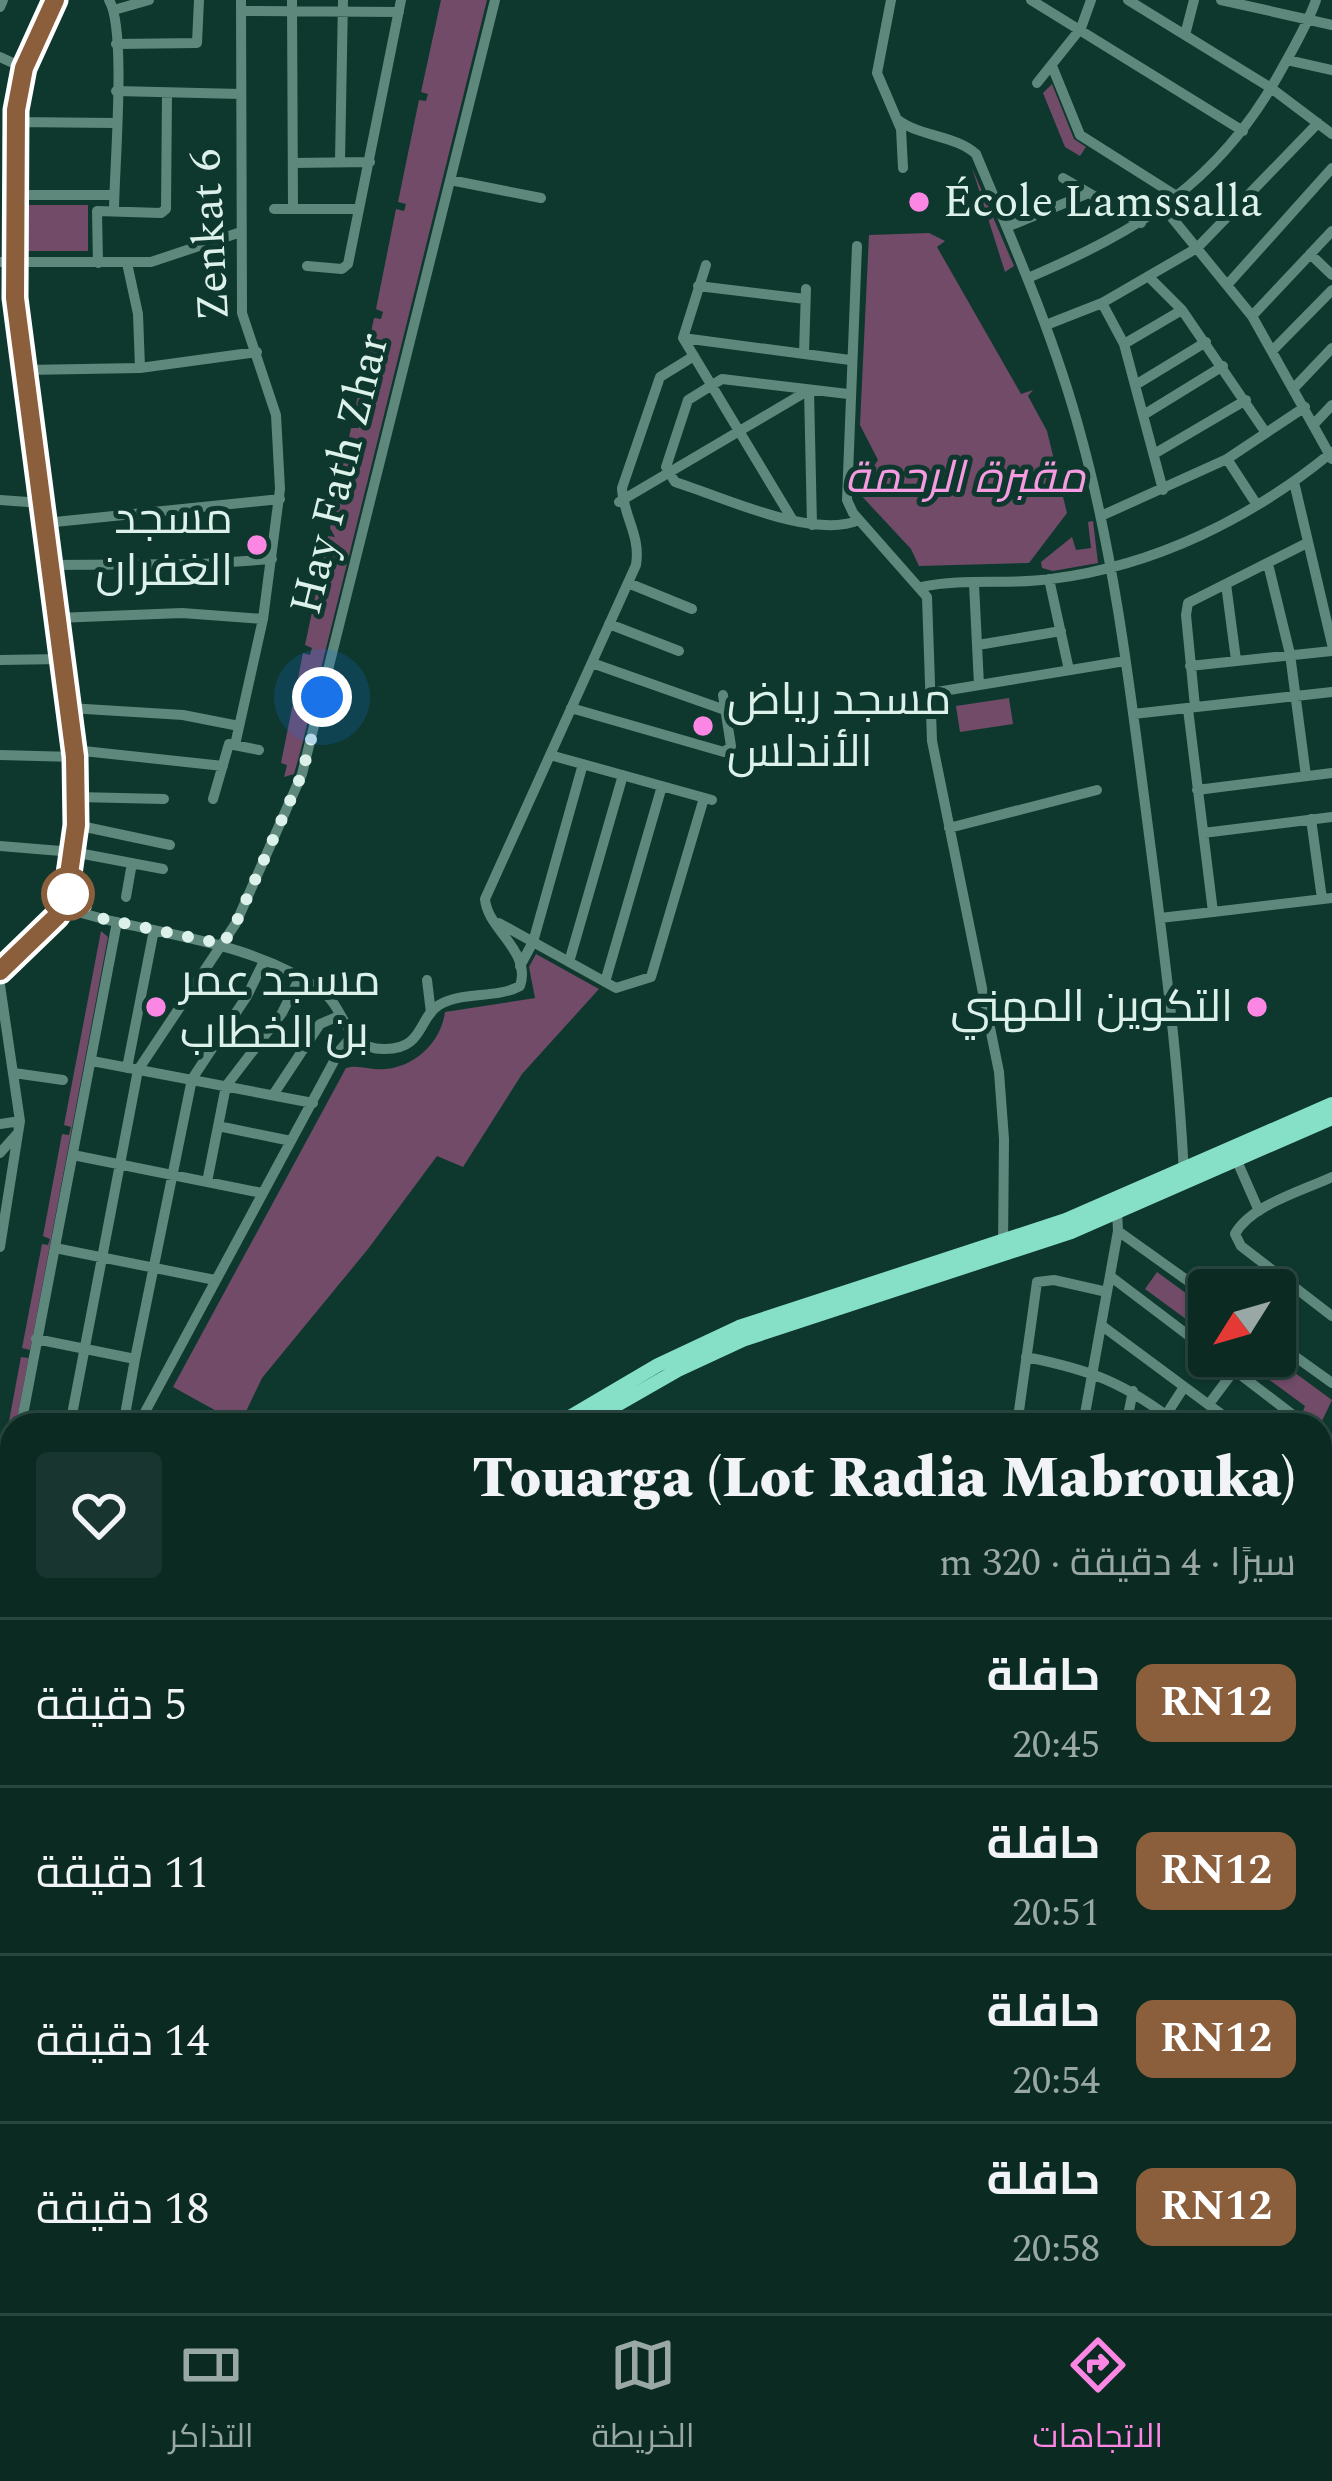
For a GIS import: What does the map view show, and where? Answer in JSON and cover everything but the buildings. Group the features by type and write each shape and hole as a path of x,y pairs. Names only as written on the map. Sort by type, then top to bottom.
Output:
{"main road":[{"path":"585,1413 759,1327 1004,1249 1116,1207 1332,1104"},
{"path":"1184,1177 1237,1161 1332,1118"},
{"path":"593,1413 597,1408"}],"street":[{"path":"0,971 63,908 76,825 75,754 15,298 15,122 24,68 56,0"},
{"path":"114,212 116,44 112,5 149,0"},
{"path":"116,44 197,44 199,0"},
{"name":"Hay Fath Zhar","path":"72,1413 103,1258 132,1069 236,923 302,774 495,0"},
{"path":"891,0 877,73 898,120 903,168"},
{"path":"1031,0 1243,131"},
{"path":"1037,83 1081,28 1091,0"},
{"path":"1128,0 1271,88 1332,134"},
{"path":"1185,35 1194,0"},
{"path":"1221,0 1332,26"},
{"path":"1028,278 1141,224 1216,164 1271,88 1316,0"},
{"path":"340,161 343,5"},
{"path":"241,6 400,6 349,260 342,268 308,266"},
{"name":"Zenkat 6","path":"213,799 229,744 235,745 263,619 280,499 279,432 242,313 241,6"},
{"path":"292,6 292,209"},
{"path":"0,57 24,68"},
{"path":"1287,60 1332,70"},
{"path":"1052,66 1080,135 1178,197"},
{"path":"116,92 241,94"},
{"path":"98,263 97,211 165,211 167,92"},
{"path":"898,120 974,150 1046,325 1080,433 1101,516 1133,714 1160,918 1184,1177"},
{"path":"15,122 115,123"},
{"path":"1046,325 1102,303 1197,248 1318,123"},
{"path":"293,163 370,162"},
{"path":"1228,284 1332,168"},
{"path":"1063,178 1141,224"},
{"path":"450,180 541,198"},
{"path":"1007,227 1089,193"},
{"path":"15,195 114,195"},
{"path":"922,587 1049,579 1109,569 1178,546 1257,505 1331,455 1252,316 1165,208"},
{"path":"274,209 357,209"},
{"path":"1252,316 1332,230"},
{"path":"0,262 160,260 241,232"},
{"path":"857,246 846,490 849,506 859,520 922,587 929,606 932,741 999,1072 1004,1249"},
{"path":"1310,254 1332,275"},
{"path":"127,263 138,314 140,368"},
{"path":"706,265 683,338 792,519"},
{"path":"1150,278 1182,310 1266,433"},
{"path":"698,286 806,294 804,353"},
{"path":"1272,351 1332,290"},
{"path":"1102,303 1124,344 1163,490"},
{"path":"1124,344 1182,310"},
{"path":"683,338 850,360"},
{"path":"1137,384 1205,342"},
{"path":"1294,388 1332,348"},
{"path":"25,370 140,368 256,352"},
{"path":"550,755 708,799 651,977 616,988 496,921 484,899 636,565 638,543 621,501 622,488 660,377 694,356"},
{"path":"1145,414 1222,366"},
{"path":"848,394 722,379 688,400 666,466 675,482 812,525 844,526 859,520"},
{"path":"621,501 809,390"},
{"path":"809,390 812,525"},
{"path":"1154,454 1246,400"},
{"path":"1315,423 1332,405"},
{"path":"1101,516 1227,459 1305,407"},
{"path":"1227,459 1257,505"},
{"path":"1190,666 1332,647 1294,482"},
{"path":"45,523 280,499"},
{"path":"0,500 42,503"},
{"path":"1213,912 1197,790 1187,605 1307,543"},
{"path":"50,565 272,560"},
{"path":"1268,564 1290,654 1306,776"},
{"path":"1049,579 1069,670"},
{"path":"628,583 692,609"},
{"path":"974,584 979,685"},
{"path":"1226,584 1236,660"},
{"path":"57,618 182,613 263,619"},
{"path":"609,624 679,650"},
{"path":"978,645 1060,631"},
{"path":"0,660 62,659"},
{"path":"931,693 1125,661"},
{"path":"592,664 725,710"},
{"path":"1133,714 1332,692"},
{"path":"571,708 724,752 731,746 723,695"},
{"path":"69,708 183,715 239,726"},
{"path":"235,745 260,750"},
{"path":"0,755 75,754 223,766"},
{"path":"520,966 533,942 583,764"},
{"path":"1197,790 1332,773"},
{"path":"569,962 622,775"},
{"path":"605,982 662,786"},
{"path":"949,828 1097,790"},
{"path":"77,797 164,799"},
{"path":"1202,833 1332,817"},
{"path":"1160,918 1327,898 1311,819"},
{"path":"76,825 170,845"},
{"path":"0,846 73,852 163,869"},
{"path":"126,897 132,863"},
{"path":"63,908 223,944 264,961 329,997 352,1036 370,1047 400,1047 424,1028 431,1013 427,980"},
{"path":"23,1413 92,1061 107,920"},
{"path":"431,1013 445,1002 516,989 523,979 520,966 496,921"},
{"path":"132,1069 154,930"},
{"path":"125,1413 192,1079 248,996 264,961"},
{"path":"207,1182 226,1086 282,1013 299,979"},
{"path":"0,985 19,1127 0,1247"},
{"path":"273,1095 320,1024 339,1016"},
{"path":"141,1413 352,1036"},
{"path":"92,1061 313,1103"},
{"path":"14,1073 63,1080"},
{"path":"0,1090 16,1088"},
{"path":"0,1124 19,1127"},
{"path":"218,1126 291,1141"},
{"path":"0,1153 19,1127"},
{"path":"73,1155 262,1193"},
{"path":"1237,1161 1259,1211"},
{"path":"0,1163 13,1175"},
{"path":"1272,1269 1236,1240 1236,1229 1259,1211 1332,1177"},
{"path":"1085,1413 1118,1231 1116,1207"},
{"path":"1118,1231 1188,1281"},
{"path":"55,1248 215,1280"},
{"path":"1110,1276 1188,1334"},
{"path":"1018,1413 1038,1280 1107,1292"},
{"path":"1296,1289 1332,1316"},
{"path":"1101,1325 1221,1413"},
{"path":"36,1339 135,1359"},
{"path":"1026,1357 1091,1370 1132,1391 1157,1413"},
{"path":"1296,1357 1332,1383"},
{"path":"1209,1404 1230,1377"},
{"path":"1244,1377 1288,1413"},
{"path":"1165,1413 1184,1387"},
{"path":"1128,1413 1132,1391"}],"green space":[{"path":"441,0 487,0 301,749 294,774 284,777 287,765 281,763 303,653 310,655 312,648 305,645 328,536 335,537 330,528 351,428 359,428 360,421 353,419 374,318 381,319 383,312 376,309 396,209 404,211 406,204 398,202 419,100 426,101 428,94 421,92"},
{"path":"1052,84 1074,139 1086,147 1080,156 1065,147 1043,93"},
{"path":"972,168 1014,266 1005,272"},
{"path":"24,205 88,205 88,251 24,251"},
{"name":"مقبرة الرحمة","path":"929,233 945,241 937,247 1021,394 1033,390 1028,396 1047,431 1067,513 1029,563 919,566 911,549 857,491 878,460 860,425 869,235"},
{"path":"1093,521 1098,563 1053,571 1042,568 1041,562 1072,537 1076,550 1091,548 1088,522"},
{"path":"1009,698 1013,724 960,732 956,706"},
{"path":"101,931 108,937 30,1352 22,1348 42,1244 48,1245 50,1239 43,1236 62,1134 69,1135 71,1127 64,1125"},
{"path":"536,954 599,989 522,1074 463,1167 437,1156 262,1378 245,1413 220,1413 173,1387 346,1068 385,1069 416,1058 432,1043 445,1012 535,998 529,967"},
{"path":"1157,1272 1188,1295 1188,1321 1145,1289"},
{"path":"21,1357 29,1358 18,1413 11,1413"},
{"path":"1296,1374 1332,1400 1326,1413 1306,1413 1305,1406 1266,1377"}],"bus line":[{"name":"RN12","path":"0,971 63,908 76,825 75,757 15,298 16,110 24,68 55,0"}],"place":[{"name":"École Lamssalla","path":"919,202"},
{"name":"مسجد الغفران","path":"257,545"},
{"name":"مسجد رياض الأندلس","path":"703,726"},
{"name":"مسجد عمر بن الخطاب","path":"156,1007"},
{"name":"التكوين المهني","path":"1257,1007"}],"route":[{"path":"68,894 104,919 223,944 284,819 302,774 322,697"}]}
